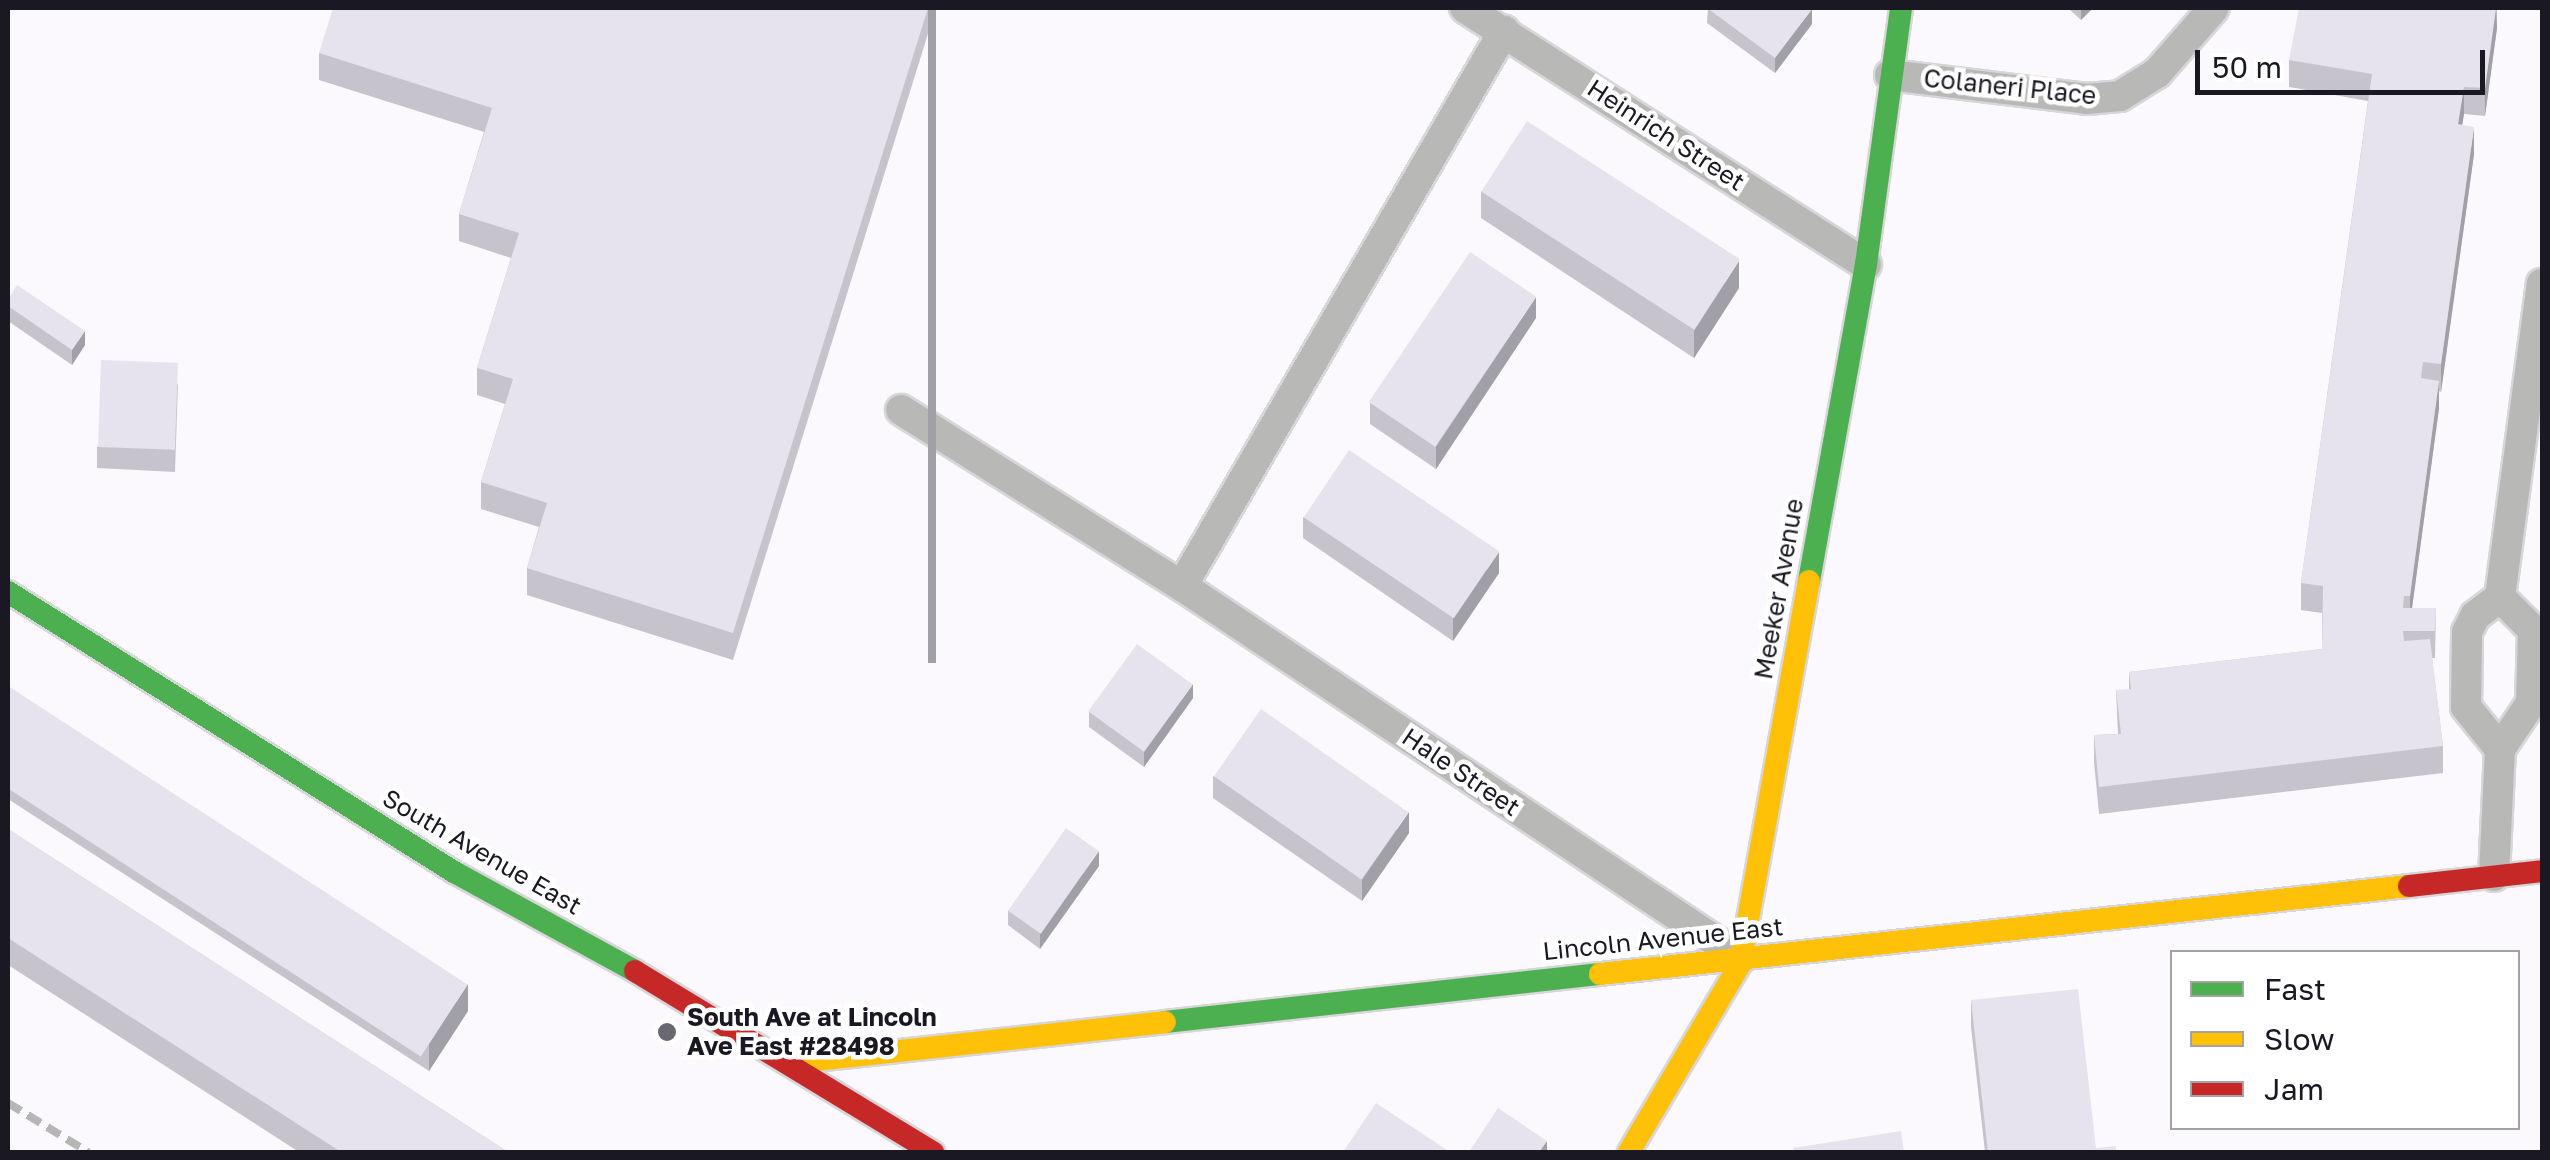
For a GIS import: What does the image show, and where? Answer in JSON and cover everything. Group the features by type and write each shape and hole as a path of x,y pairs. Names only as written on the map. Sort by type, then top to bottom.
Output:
{"street":[{"name":"Heinrich Street","path":"1466,8 1866,264"},
{"name":"Meeker Avenue","path":"1629,1152 1740,958 1866,264 1900,8"},
{"name":"Colaneri Place","path":"1890,75 2087,99 2120,96 2157,73 2214,8"},
{"path":"1182,586 1504,31"},
{"path":"2500,748 2466,707 2468,632 2476,616 2500,596 2542,284"},
{"name":"Hale Street","path":"901,410 1182,586 1740,958"},
{"name":"South Avenue East","path":"8,592 454,872 678,994 933,1152"},
{"path":"2494,876 2500,748 2532,703 2533,630 2500,596"},
{"name":"Lincoln Avenue East","path":"789,1063 2542,870"}],"building":[{"path":"333,8 928,8 733,633 527,568 547,503 481,482 513,379 477,368 519,233 459,214 492,108 319,53"},
{"path":"1707,8 1810,8 1812,9 1775,58"},
{"path":"2299,8 2496,8 2485,88 2464,87 2458,124 2474,127 2441,364 2423,362 2421,378 2439,381 2410,596 2404,596 2403,608 2436,608 2435,631 2403,631 2404,641 2430,639 2443,746 2099,787 2094,735 2121,734 2116,690 2131,689 2129,672 2322,649 2323,586 2301,583 2372,74 2289,60"},
{"path":"1527,121 1740,259 1694,330 1481,191"},
{"path":"1470,252 1536,297 1435,447 1369,402"},
{"path":"17,285 85,331 72,350 8,306"},
{"path":"101,360 178,363 175,450 98,447"},
{"path":"1349,450 1499,551 1454,618 1304,517"},
{"path":"1137,644 1193,685 1144,752 1088,711"},
{"path":"8,686 468,984 421,1057 8,789"},
{"path":"1261,709 1408,812 1361,879 1214,776"},
{"path":"1066,828 1099,851 1041,934 1008,911"},
{"path":"8,829 508,1152 341,1152 8,938"},
{"path":"2078,989 2096,1148 2116,1146 2116,1152 1988,1152 1971,1000"},
{"path":"1376,1103 1450,1152 1343,1152"},
{"path":"1498,1108 1547,1141 1539,1152 1469,1152"},
{"path":"1901,1131 1904,1152 1794,1152 1793,1148"}],"railway":[{"path":"8,1103 88,1152"}],"traffic: fast":[{"path":"1809,581 1866,264 1901,8"},
{"path":"8,592 454,872 635,971"},
{"path":"1165,1022 1600,974"}],"traffic: slow":[{"path":"1629,1152 1740,964 1809,581"},
{"path":"1600,974 2409,886"},
{"path":"789,1063 1165,1022"}],"traffic: jam":[{"path":"2409,886 2542,871"},
{"path":"635,971 933,1152"}],"place":[{"name":"South Ave at Lincoln Ave East #28498","path":"667,1032"}]}
